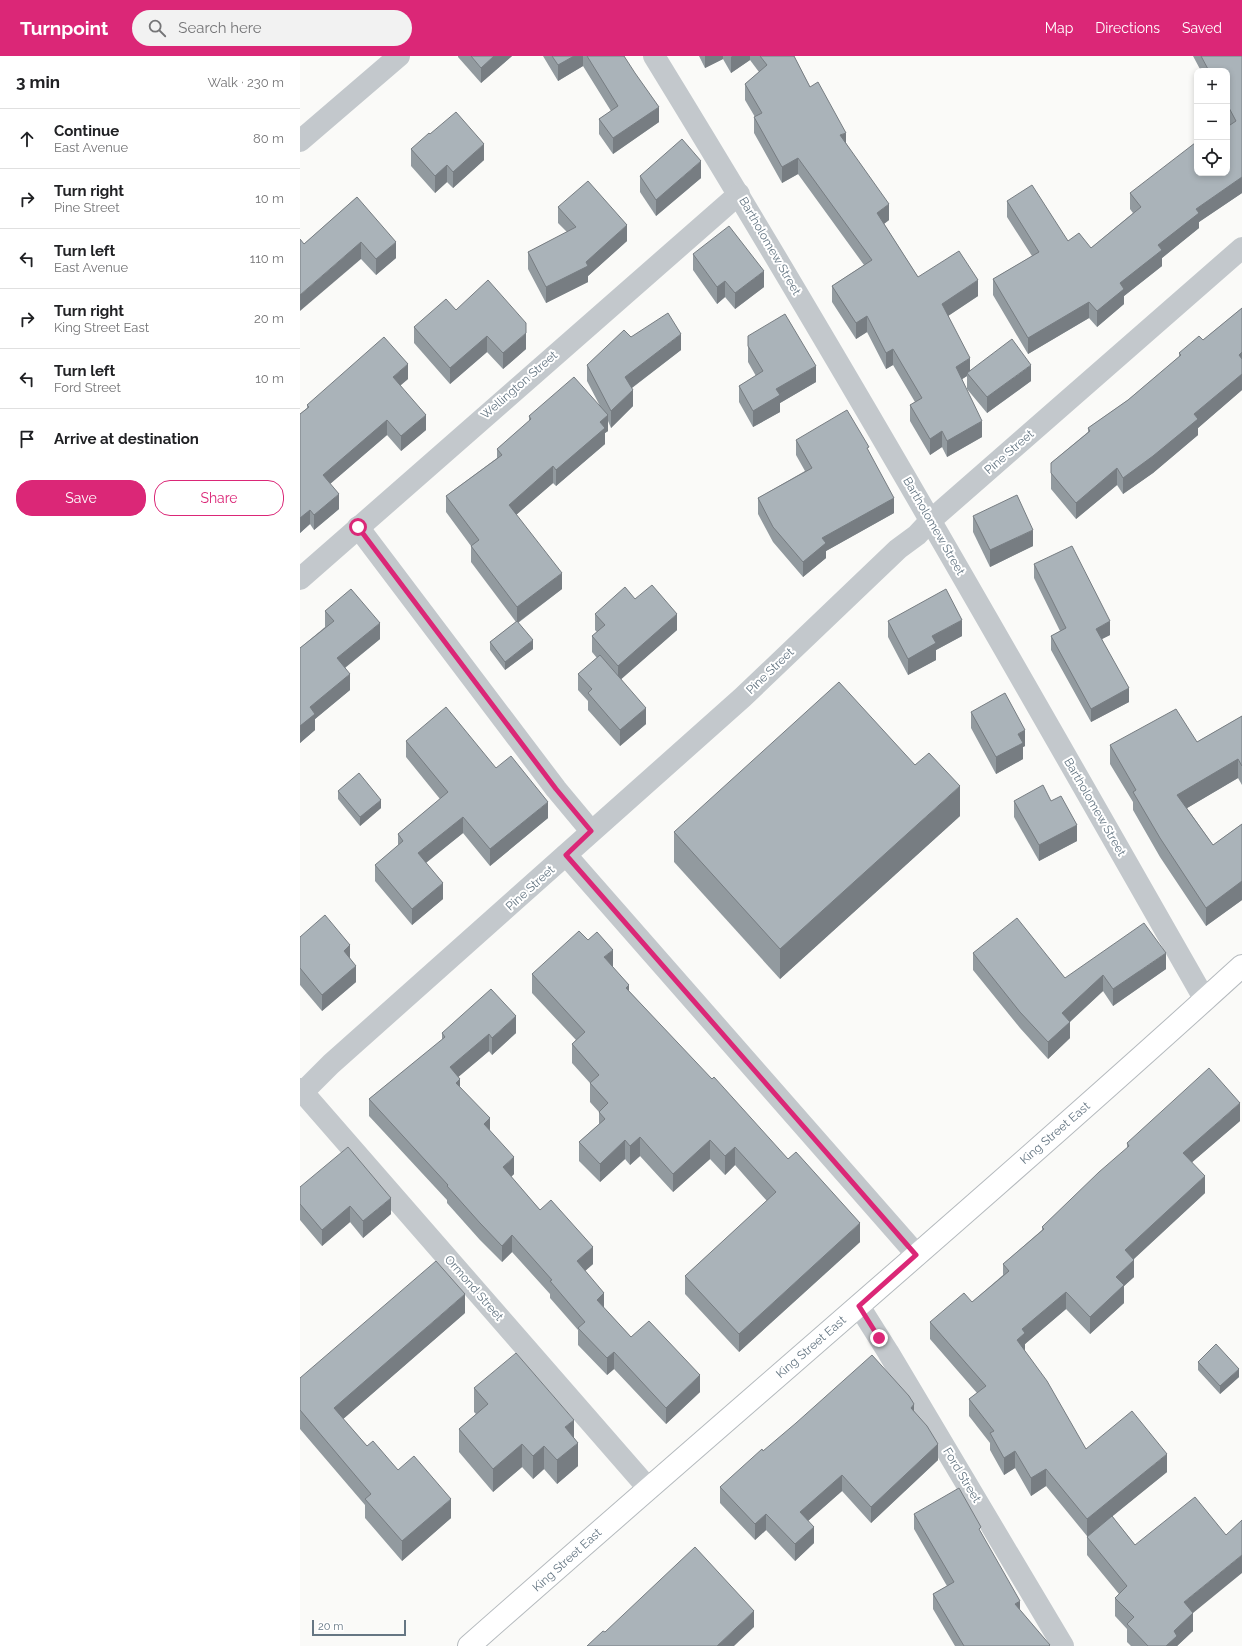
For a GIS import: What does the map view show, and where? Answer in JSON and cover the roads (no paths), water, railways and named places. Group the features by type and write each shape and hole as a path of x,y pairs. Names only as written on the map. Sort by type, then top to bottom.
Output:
{"main road":[{"name":"King Street East","path":"469,1646 648,1488 859,1306 1242,966"}],"street":[{"path":"300,141 399,56"},
{"name":"Bartholomew Street","path":"654,56 739,194 931,520 1205,1000"},
{"name":"Wellington Street","path":"300,579 739,194"},
{"name":"Pine Street","path":"301,1092 591,831 743,697 898,549 917,535 931,520 1242,248"},
{"path":"358,527 556,789 591,831"},
{"path":"566,855 916,1255"},
{"name":"Ormond Street","path":"301,1092 648,1488"},
{"name":"Ford Street","path":"859,1306 1063,1646"}]}
